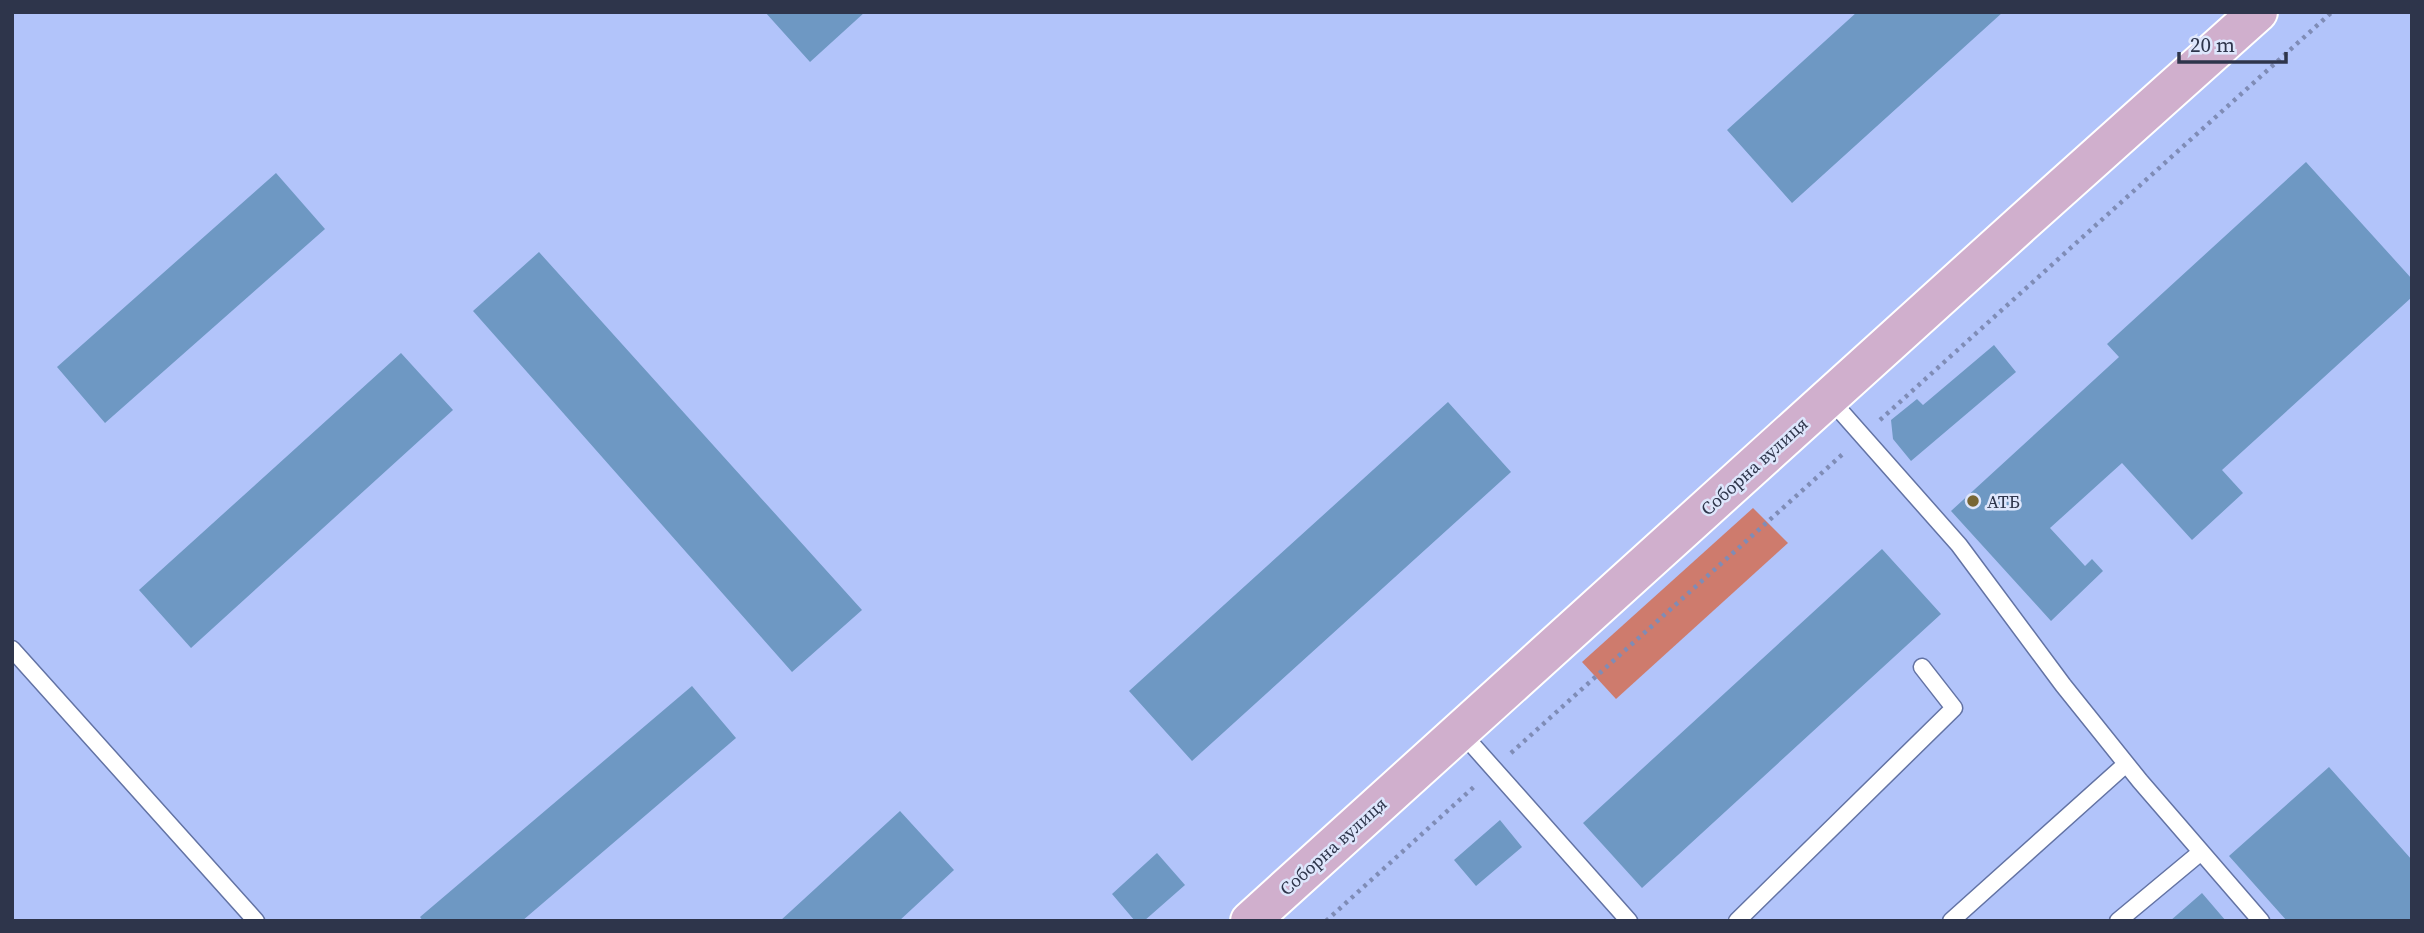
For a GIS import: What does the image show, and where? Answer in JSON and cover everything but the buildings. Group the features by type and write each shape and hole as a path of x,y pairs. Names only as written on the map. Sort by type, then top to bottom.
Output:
{"main road":[{"name":"Соборна вулиця","path":"1250,921 2258,12"}],"lane":[{"path":"1829,398 1959,545 2063,685 2126,764 2261,921"},
{"path":"12,649 256,921"},
{"path":"1737,921 1954,709 1922,667"},
{"path":"1461,732 1629,921"},
{"path":"1951,921 2126,764"},
{"path":"2118,921 2201,852"}],"path":[{"path":"1326,921 2332,12"}],"shaded area":[{"path":"1753,508 1788,543 1616,699 1582,662"}],"place":[{"name":"АТБ","path":"1973,501"}]}
